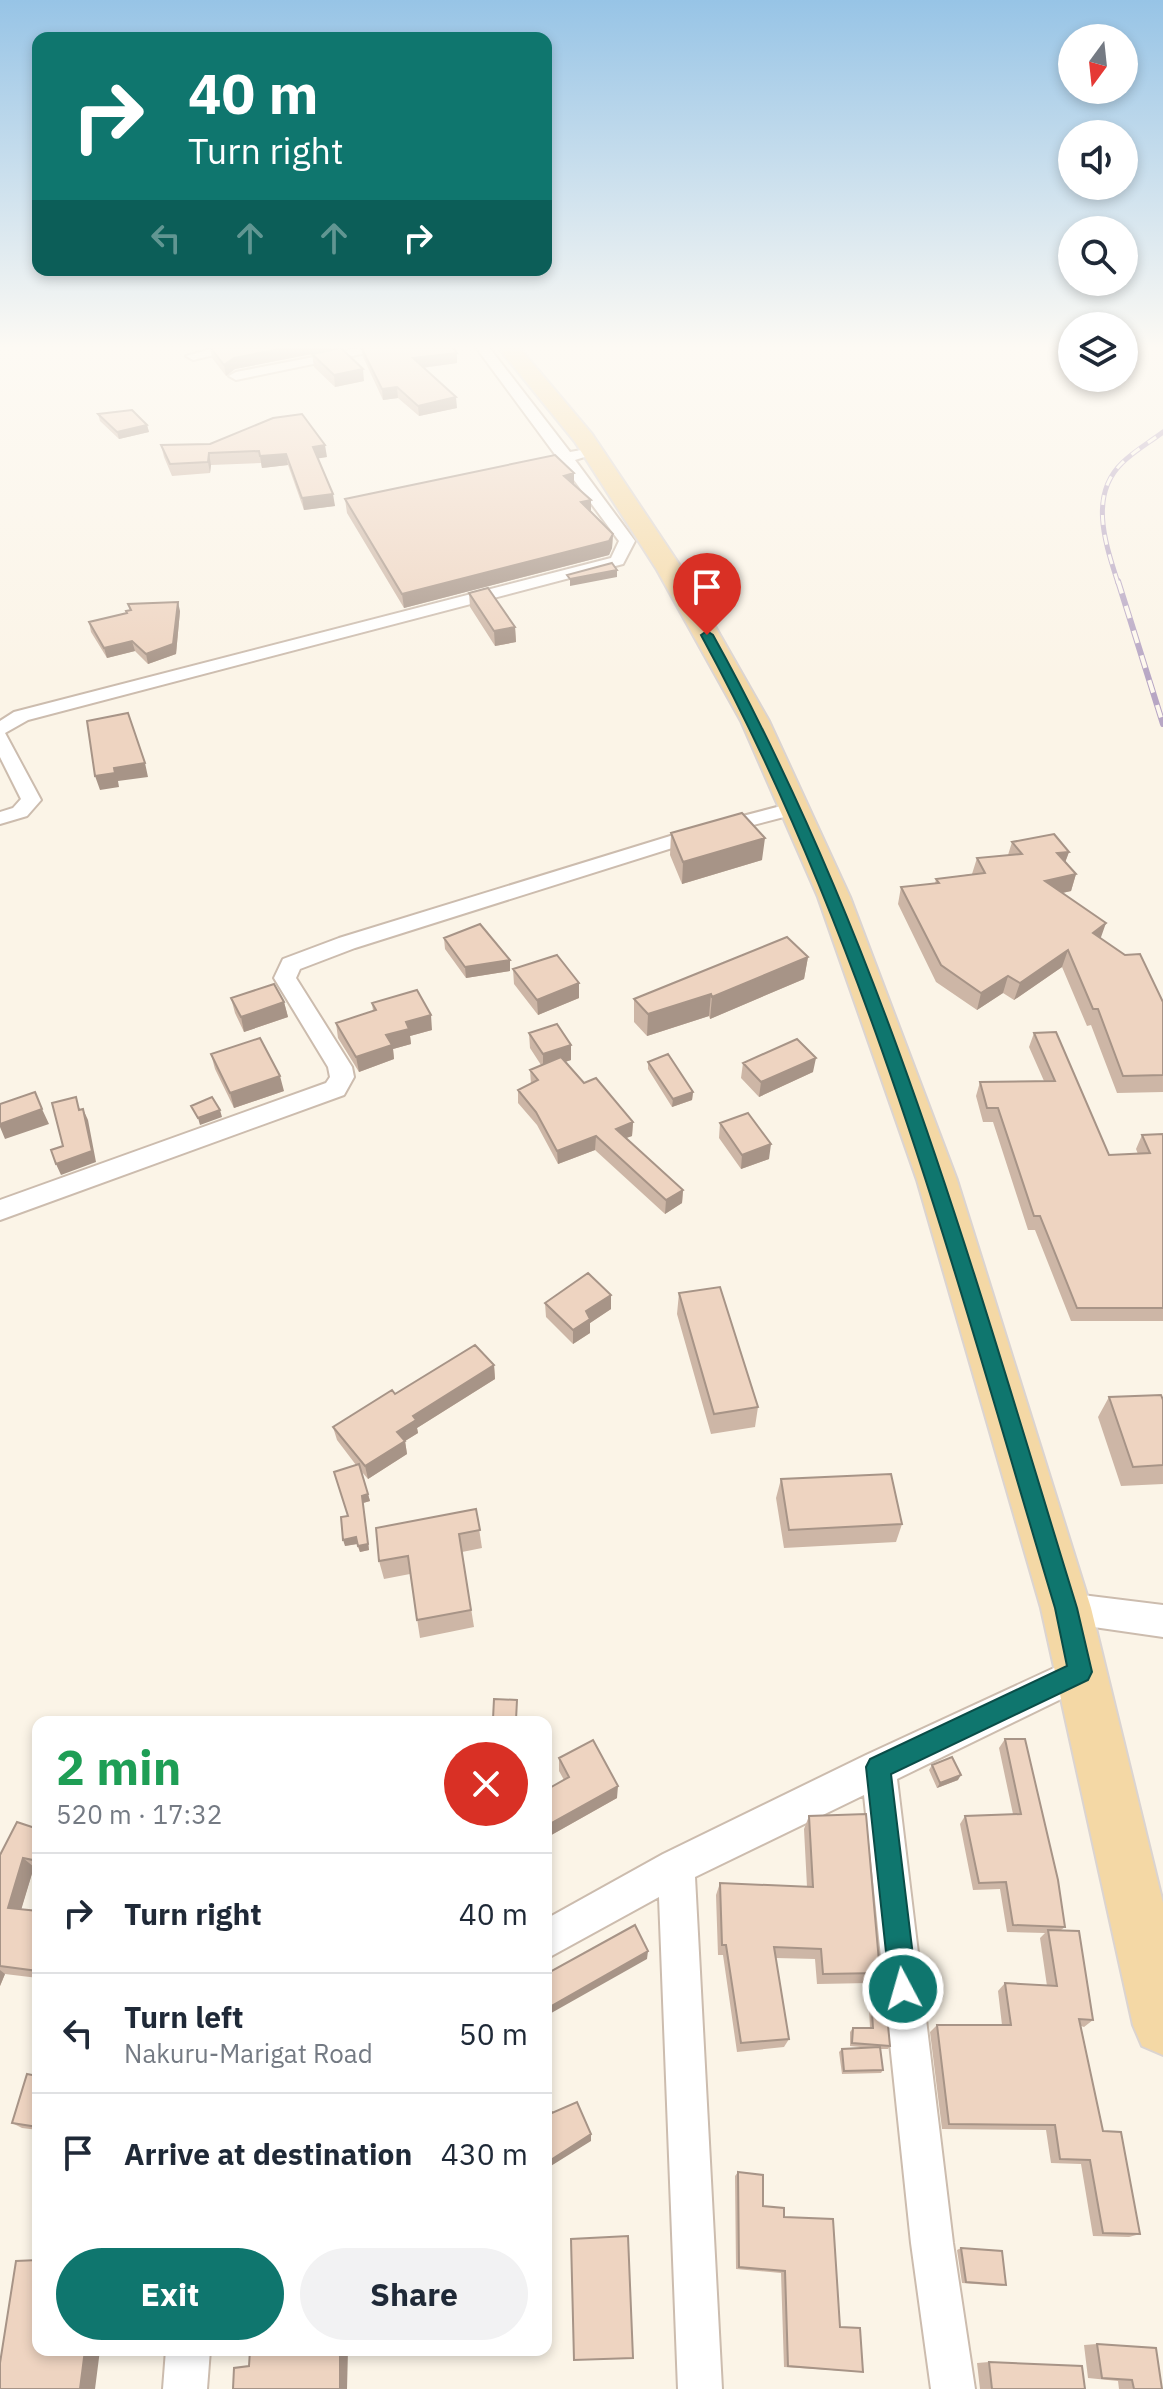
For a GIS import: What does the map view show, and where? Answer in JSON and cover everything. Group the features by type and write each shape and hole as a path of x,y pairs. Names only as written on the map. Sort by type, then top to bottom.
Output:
{"main road":[{"path":"582,457 677,582 755,721 834,897 937,1180 1066,1608 1163,2025"}],"street":[{"path":"0,729 21,716 124,687 388,623 617,561 627,541 581,457"},
{"path":"0,738 31,800 20,812 0,818"},
{"path":"0,1210 335,1089 342,1077 340,1067 285,978 291,964 347,943 700,833 796,808"},
{"path":"1066,1608 1163,1621"},
{"path":"552,1937 676,1867 1080,1672"},
{"path":"878,1767 932,2243 953,2389"},
{"path":"676,1867 700,2389"},
{"path":"185,2389 188,2356"}],"building":[{"path":"167,457 209,457 208,462 170,464"},
{"path":"287,457 317,457 333,494 302,498"},
{"path":"543,457 558,457 574,473 564,476 591,500 581,502 613,534 609,541 402,594 345,499"},
{"path":"612,563 617,570 570,579 567,575"},
{"path":"488,588 515,627 494,631 469,593"},
{"path":"178,602 173,644 146,654 132,641 104,648 89,622 127,613 131,610 128,604"},
{"path":"128,713 145,763 114,768 115,773 95,776 87,721"},
{"path":"742,813 765,838 683,862 671,833"},
{"path":"1054,834 1069,852 1057,853 1076,874 1045,881 1106,923 1093,933 1125,955 1140,954 1163,1002 1163,1075 1123,1076 1098,1009 1093,1009 1068,950 1020,983 1008,976 981,993 941,965 901,887 985,873 977,858 1022,854 1012,842"},
{"path":"480,924 510,960 465,967 444,938"},
{"path":"787,937 808,957 712,997 711,994 648,1014 634,999"},
{"path":"557,955 579,983 537,1000 513,969"},
{"path":"274,984 284,1002 241,1017 231,998"},
{"path":"417,990 431,1015 406,1022 409,1029 386,1035 392,1045 356,1057 336,1023 376,1010 372,1003"},
{"path":"557,1024 571,1045 543,1054 529,1033"},
{"path":"1056,1032 1109,1155 1150,1153 1142,1135 1163,1134 1163,1308 1077,1308 1040,1216 1034,1216 998,1108 987,1108 980,1082 1055,1081 1034,1033"},
{"path":"260,1038 280,1076 230,1093 211,1054"},
{"path":"797,1039 816,1058 761,1082 743,1063"},
{"path":"668,1054 693,1092 673,1099 648,1062"},
{"path":"561,1057 584,1083 596,1078 633,1122 616,1129 683,1190 666,1200 596,1136 557,1151 536,1112 518,1090 538,1080 530,1070"},
{"path":"35,1092 42,1109 0,1124 0,1104"},
{"path":"76,1097 79,1110 83,1109 92,1151 56,1164 51,1150 63,1146 52,1103"},
{"path":"212,1097 220,1110 198,1118 191,1106"},
{"path":"748,1113 771,1144 742,1155 720,1123"},
{"path":"588,1273 611,1295 586,1311 590,1319 573,1330 545,1303"},
{"path":"720,1287 758,1407 714,1414 679,1293"},
{"path":"475,1345 494,1365 413,1416 416,1420 397,1432 405,1441 365,1466 333,1427 392,1390 395,1394"},
{"path":"1161,1395 1163,1465 1133,1467 1109,1397"},
{"path":"359,1464 368,1494 362,1496 368,1544 358,1546 356,1537 343,1540 341,1517 348,1516 334,1472"},
{"path":"891,1474 902,1524 789,1530 781,1479"},
{"path":"476,1509 480,1530 459,1534 471,1610 417,1620 408,1556 379,1561 376,1528"},
{"path":"494,1699 517,1700 516,1716 493,1716"},
{"path":"1005,1739 1025,1739 1058,1880 1065,1927 1013,1925 1006,1882 979,1883 965,1816 1021,1814"},
{"path":"593,1740 618,1786 552,1823 552,1787 569,1777 559,1758"},
{"path":"952,1757 961,1775 940,1783 932,1765"},
{"path":"866,1814 880,1973 823,1974 821,1949 774,1947 789,2039 741,2043 726,1945 722,1945 720,1883 813,1887 809,1816"},
{"path":"17,1822 32,1827 32,1860 23,1858 8,1908 32,1910 32,1970 0,1966 0,1855"},
{"path":"635,1925 648,1951 552,2006 552,1971"},
{"path":"1048,1930 1079,1931 1093,2020 1079,2019 1103,2131 1121,2132 1140,2234 1103,2233 1090,2160 1060,2159 1055,2125 949,2124 937,2025 1011,2025 1005,1983 1057,1986"},
{"path":"870,1983 884,1984 890,2046 852,2043 853,2028 873,2028"},
{"path":"880,2047 883,2070 844,2071 842,2049"},
{"path":"27,2074 32,2075 32,2126 12,2123"},
{"path":"577,2102 591,2134 552,2159 552,2113"},
{"path":"738,2172 763,2175 763,2206 784,2208 784,2217 833,2219 840,2327 860,2328 863,2372 788,2366 785,2271 739,2267"},
{"path":"628,2236 633,2358 574,2360 571,2239"},
{"path":"961,2248 1002,2251 1006,2285 966,2282"},
{"path":"32,2260 32,2356 84,2356 80,2389 0,2389 0,2363 16,2261"},
{"path":"1097,2344 1156,2348 1162,2389 1134,2389 1132,2380 1102,2378"},
{"path":"250,2356 340,2356 340,2389 233,2389 234,2368 249,2366"},
{"path":"989,2362 1082,2366 1085,2389 992,2389"}],"railway":[{"path":"1118,583 1105,537 1103,505 1105,490 1112,476 1129,457"},
{"path":"1118,581 1163,724"}],"route":[{"path":"707,635 755,721 815,852 927,1151 1066,1608 1080,1672 878,1767 903,1989"}]}
